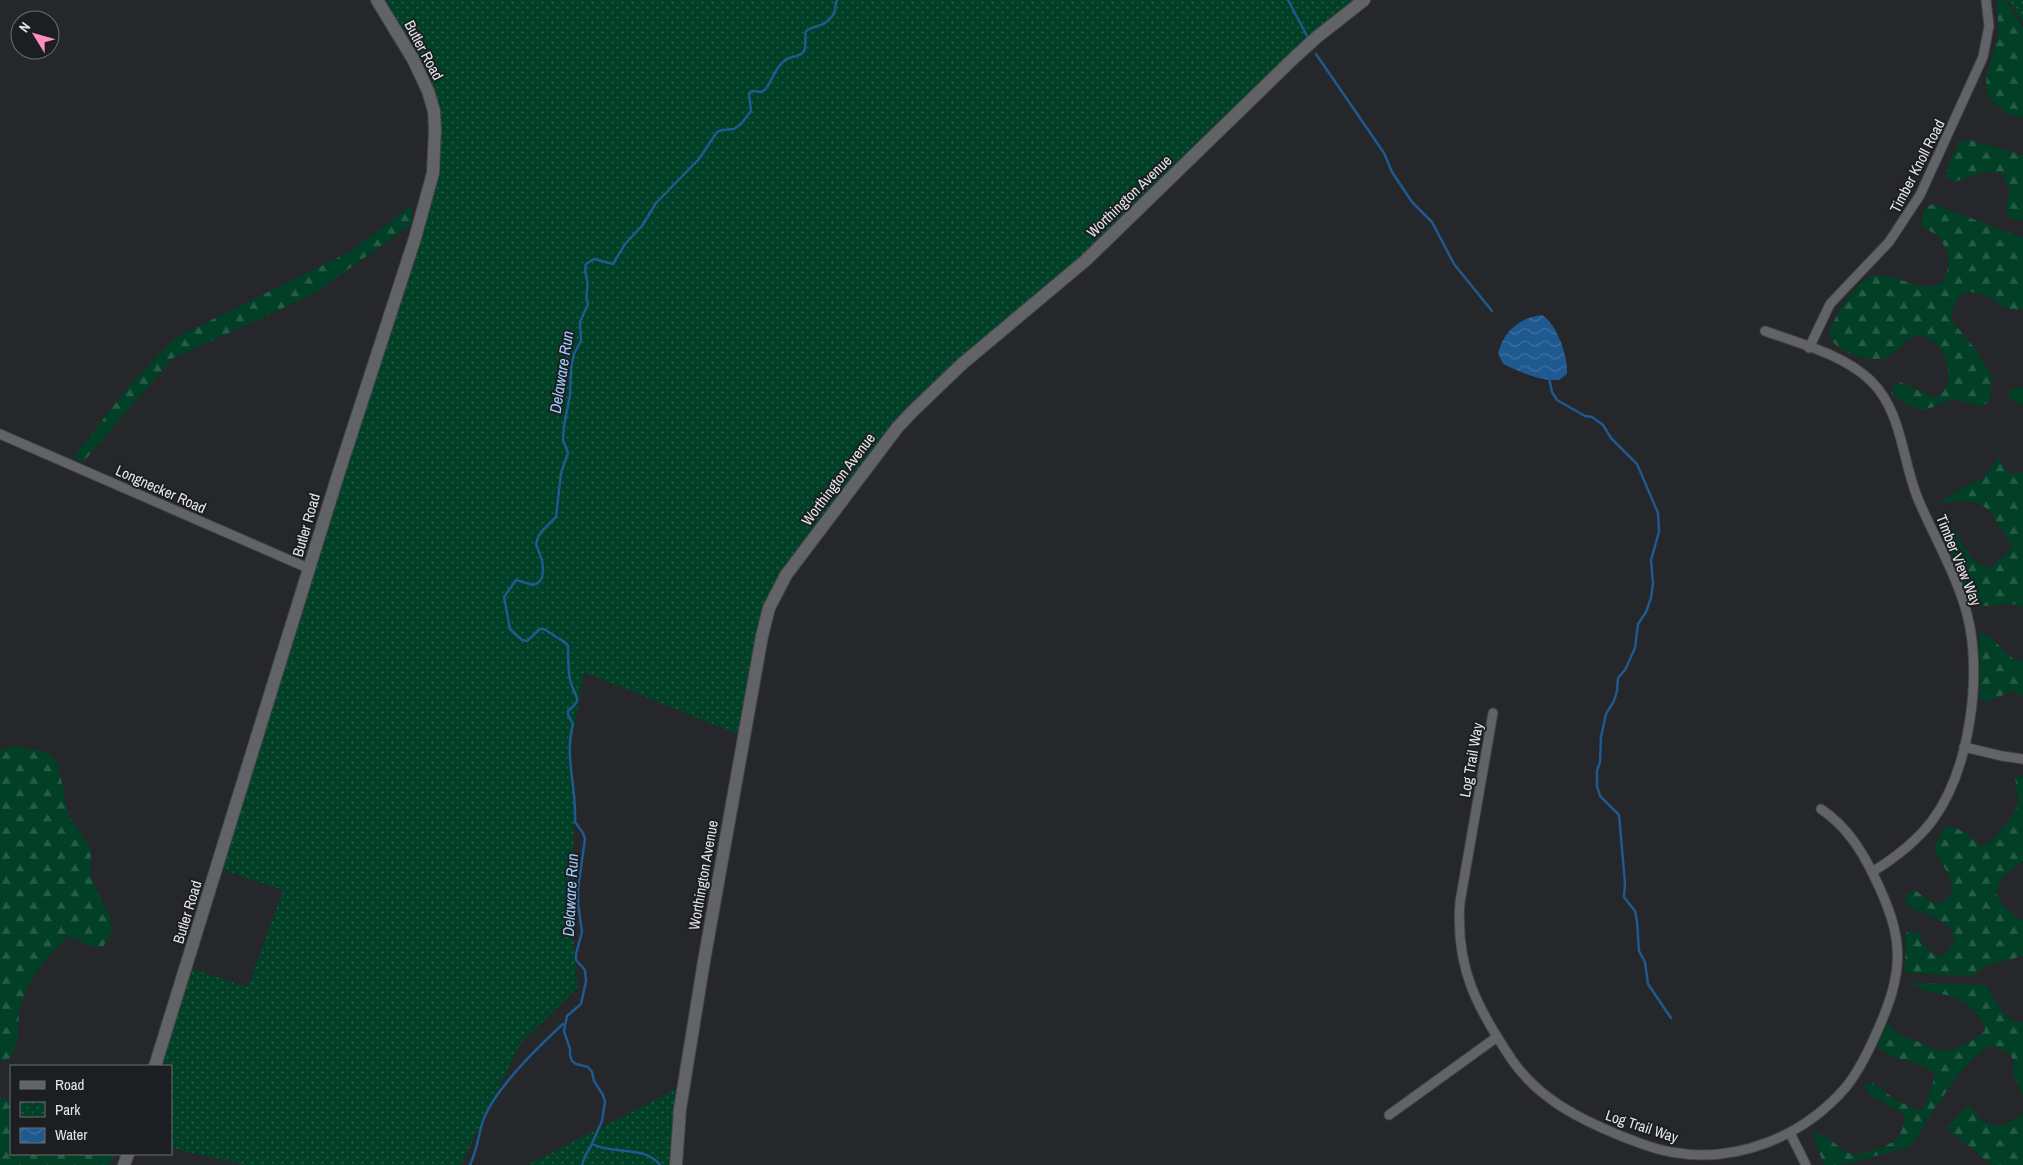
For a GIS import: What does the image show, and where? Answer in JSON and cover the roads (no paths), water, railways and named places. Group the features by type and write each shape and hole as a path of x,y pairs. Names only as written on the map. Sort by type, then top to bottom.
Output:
{"main road":[{"name":"Butler Road","path":"155,1065 338,475 415,238 433,173 434,111 428,91 410,54 376,0"},
{"name":"Worthington Avenue","path":"676,1165 680,1109 762,636 772,603 786,574 897,428 940,382 1086,260 1296,56 1364,0"}],"street":[{"name":"Timber Knoll Road","path":"1809,348 1830,304 1889,242 1920,195 1983,57 1989,26 1986,0"},
{"name":"Timber View Way","path":"1765,331 1843,362 1864,375 1882,395 1894,418 1918,498 1951,571 1963,602 1969,625 1973,654 1974,684 1971,712 1964,747 1950,788 1933,819 1906,849 1872,872"},
{"name":"Longnecker Road","path":"0,434 310,569"},
{"name":"Log Trail Way","path":"1493,713 1460,902 1459,926 1462,953 1471,988 1497,1037 1522,1074 1536,1088 1552,1100 1596,1125 1652,1147 1682,1154 1729,1153 1759,1146 1790,1133 1826,1107 1852,1078 1871,1046 1892,997 1898,969 1896,937 1889,910 1872,872 1847,831 1836,820 1821,810"},
{"path":"1964,747 2023,759"},
{"path":"1389,1115 1497,1037"},
{"path":"1790,1133 1806,1165"}],"water":[{"path":"1542,315 1557,333 1566,358 1567,374 1559,380 1537,377 1516,370 1503,364 1498,353 1508,332 1526,319"}],"waterway":[{"name":"Delaware Run","path":"582,1165 602,1121 605,1102 588,1067 572,1061 564,1031 567,1016 581,1004 586,981 585,970 576,960 582,932 578,889 585,839 575,822 570,760 573,724 568,715 568,711 576,703 577,698 570,680 567,644 543,629 538,630 527,641 522,640 510,629 504,597 516,580 533,585 542,578 542,560 536,544 542,531 556,517 561,473 568,453 563,440 564,426 570,395 571,369 574,354 581,341 580,322 588,304 586,298 586,264 594,259 613,264 625,244 642,226 656,203 699,159 717,132 734,129 741,124 751,111 749,94 752,91 761,92 765,90 781,64 804,51 806,31 830,19 834,13 837,0"},
{"path":"1288,0 1307,36"},
{"path":"1316,54 1384,153 1392,172 1412,202 1432,222 1454,264 1492,311"},
{"path":"1549,378 1552,392 1557,400 1585,416 1592,417 1603,425 1611,438 1637,464 1658,513 1659,532 1651,560 1653,583 1651,598 1646,612 1638,624 1635,648 1625,670 1618,678 1614,701 1606,714 1601,737 1597,786 1600,796 1619,815 1625,883 1624,897 1635,911 1639,951 1645,962 1648,984 1671,1018"},
{"path":"470,1165 484,1118 498,1093 531,1055 563,1024"},
{"path":"592,1144 609,1149 637,1152 654,1159 660,1165"}]}
